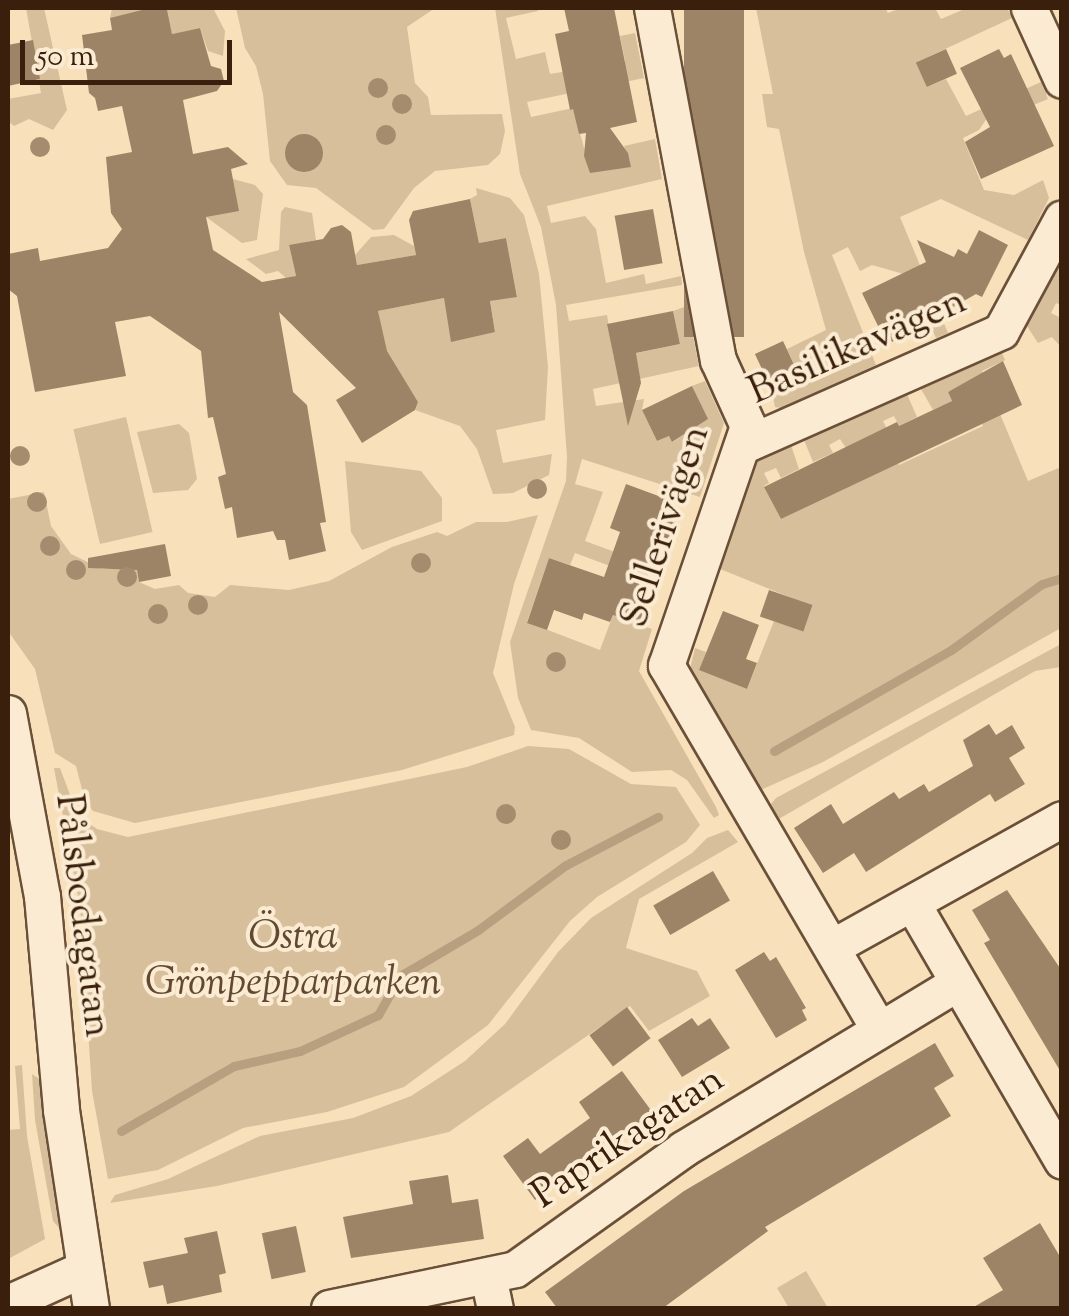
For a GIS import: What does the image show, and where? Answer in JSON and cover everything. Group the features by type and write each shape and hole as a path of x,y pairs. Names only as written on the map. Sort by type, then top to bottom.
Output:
{"street":[{"name":"Sellerivägen","path":"652,8 718,360 748,426 666,665 878,1029"},
{"path":"1030,8 1062,80"},
{"name":"Basilikavägen","path":"742,446 1002,331 1062,218"},
{"name":"Pålsbodagatan","path":"9,722 42,896 61,1110 82,1269 91,1308"},
{"path":"832,947 1062,819"},
{"path":"912,903 942,952 954,984 1062,1161"},
{"name":"Paprikagatan","path":"328,1308 491,1292 515,1268 683,1149 954,984"},
{"path":"8,1302 82,1269"}],"green space":[{"path":"26,8 44,8 67,110 53,130 29,119 14,126 8,121 8,99 41,93"},
{"path":"112,8 213,8 225,31 223,56 208,51 200,28 172,34 166,10 110,18"},
{"path":"236,8 435,8 407,27 415,83 428,97 431,115 502,114 505,131 500,154 488,165 435,171 414,188 384,229 373,230 316,188 287,185 270,161 263,94 256,66 245,48"},
{"path":"495,8 537,8 538,11 506,18 516,59 545,52 550,74 625,61 620,36 635,33 644,78 527,102 531,117 573,108 588,162 625,168 630,162 624,146 655,139 662,179 547,206 551,223 585,216 596,229 606,283 644,274 646,284 681,276 682,285 566,305 569,321 607,315 614,358 680,344 673,311 687,306 699,366 593,389 596,406 644,399 642,410 657,441 669,436 673,442 707,419 692,386 705,381 724,423 700,497 582,459 575,484 603,492 585,541 615,552 610,566 575,553 570,565 549,558 527,622 600,650 613,615 652,629 639,671 716,807 719,815 714,818 687,780 671,770 632,772 579,738 531,730 518,698 510,642 566,481 567,457 556,305 541,227 520,174"},
{"path":"756,8 885,8 888,13 901,8 935,8 941,19 967,8 1007,8 1012,18 917,62 927,87 946,79 966,116 1041,82 1048,99 1007,116 987,118 979,130 963,138 984,190 1014,195 1043,180 1049,198 1028,240 941,199 900,217 948,333 936,338 907,275 872,265 860,271 848,247 832,255 876,365 781,408 775,407 772,392 801,379 787,349 826,330 804,252 779,129 767,127 762,94 773,94"},
{"path":"233,179 255,185 263,194 257,240 242,243 206,217"},
{"path":"476,188 510,198 524,215 539,274 548,367 545,420 496,430 503,463 552,454 549,475 513,493 493,494 477,449 460,426 415,410 418,402 396,367 387,372 378,311 444,298 455,341 495,331 490,301 517,296 506,238 479,243 470,199 477,195"},
{"path":"285,207 312,213 316,240 289,246 296,276 286,278 278,271 266,274 246,259 279,250 281,212"},
{"path":"394,235 414,246 416,255 357,265 355,255 371,237"},
{"path":"1061,262 1061,305 1056,303 1051,313 1061,318 1061,347 1052,337 1038,343 1027,326"},
{"path":"1002,353 1005,360 982,371 1028,481 1061,467 1061,628 823,762 763,789 755,787 690,669 695,648 706,652 700,670 747,689 774,621 803,631 812,606 720,569 756,462 791,445 799,469 781,478 776,468 764,473 769,483 764,486 781,519 865,477 840,439 829,445 833,453 813,462 804,440 907,394 917,417 899,426 894,416 883,421 888,431 884,434 899,465 983,426 969,395 959,387 948,392 952,401 933,410 921,389"},
{"path":"126,417 153,532 100,544 73,429"},
{"path":"179,424 189,433 197,479 188,490 153,493 137,432"},
{"path":"345,461 421,471 442,498 442,521 362,550 351,532"},
{"path":"44,492 51,526 71,554 102,569 136,566 139,582 155,589 179,585 188,593 215,597 230,585 289,590 329,581 392,547 437,532 447,536 476,522 507,522 538,515 514,584 493,673 515,727 514,735 402,770 135,823 93,811 85,801 76,766 55,753 35,669 8,631 8,499"},
{"path":"1061,644 1061,667 1035,671 777,820 771,804 776,798"},
{"name":"Östra Grönpepparparken","path":"528,746 569,749 631,784 676,787 700,825 686,842 597,897 570,921 488,1025 404,1087 327,1112 243,1128 158,1170 108,1179 92,1091 80,907 54,768 60,768 78,816 97,829 128,837 467,767"},
{"path":"728,830 738,842 639,899 626,948 697,971 710,996 649,1031 630,1006 449,1132 217,1186 110,1203 115,1195 168,1179 260,1136 353,1118 411,1096 465,1061 505,1024 558,952 591,918 692,853 707,838"},
{"path":"22,1065 27,1136 45,1239 8,1259 8,1130 20,1129 15,1066"},
{"path":"32,1074 41,1080 43,1120 64,1227 59,1228 53,1221 35,1120"},
{"path":"806,1271 828,1308 789,1308 777,1288"}],"building":[{"path":"150,8 167,10 172,34 200,28 211,66 221,69 224,81 217,91 183,100 193,154 228,147 248,164 231,169 239,211 206,217 213,250 262,282 296,276 289,245 323,239 331,228 342,225 351,232 357,265 416,255 409,220 413,211 470,199 479,243 506,238 517,297 490,301 495,332 451,342 444,298 378,311 387,351 418,402 415,410 362,443 336,400 356,388 279,312 293,392 307,405 326,522 320,523 326,551 289,560 285,540 277,540 273,531 237,538 232,507 225,509 218,477 226,474 213,417 208,418 201,351 150,316 115,322 126,376 35,392 17,296 8,289 8,254 38,248 40,261 108,248 122,229 111,213 106,157 132,152 122,106 98,111 95,98 89,93 82,35 112,30 110,18"},
{"path":"564,8 614,8 637,122 610,128 628,153 631,167 590,173 584,156 586,133 579,134 573,109 570,110 555,34 569,31"},
{"path":"684,8 744,8 744,337 684,337"},
{"path":"33,40 40,79 8,86 8,45"},
{"path":"946,49 957,74 927,87 916,62"},
{"path":"999,49 1004,58 1011,54 1054,146 981,179 965,142 990,127 960,68"},
{"path":"304,134 317,140 323,153 317,166 304,172 291,166 285,153 291,140"},
{"path":"653,209 663,263 624,270 615,216"},
{"path":"979,230 1008,245 982,297 976,294 892,342 883,323 878,326 862,293 926,262 917,240 954,257 958,249 967,254"},
{"path":"673,311 680,344 636,353 641,383 628,426 607,324"},
{"path":"783,341 801,379 773,392 755,354"},
{"path":"1003,361 1022,405 781,519 764,487 897,422 899,426 952,401 948,392"},
{"path":"692,386 708,419 672,442 669,436 657,441 642,410"},
{"path":"626,484 672,501 666,519 675,523 668,543 660,540 641,595 648,598 639,624 613,615 610,622 584,613 582,620 554,610 547,630 527,623 549,558 604,577 620,532 610,528"},
{"path":"165,544 171,576 139,582 137,570 88,568 88,558"},
{"path":"769,590 812,605 803,631 760,616"},
{"path":"723,611 759,625 746,659 757,663 747,689 699,670"},
{"path":"989,724 996,735 1012,725 1025,748 1009,758 1025,784 995,802 990,794 866,872 854,853 823,873 794,828 831,804 843,824 894,792 899,799 924,784 929,792 973,766 963,740"},
{"path":"713,871 730,900 670,935 653,906"},
{"path":"1007,890 1062,971 1062,1074 984,943 990,940 972,910"},
{"path":"764,952 770,961 776,957 806,1008 802,1010 807,1020 776,1038 735,970"},
{"path":"627,1007 650,1038 613,1066 589,1035"},
{"path":"692,1018 698,1026 710,1018 730,1048 682,1077 658,1040"},
{"path":"935,1043 954,1076 934,1088 951,1116 765,1227 768,1231 663,1308 557,1308 545,1292 684,1191"},
{"path":"622,1071 653,1113 535,1200 503,1156 528,1138 540,1154 590,1118 579,1102"},
{"path":"448,1175 452,1203 478,1199 484,1239 351,1258 343,1217 413,1204 409,1181"},
{"path":"1040,1223 1062,1260 1062,1308 972,1308 1003,1290 983,1258"},
{"path":"296,1226 306,1272 272,1279 262,1233"},
{"path":"217,1231 226,1273 219,1275 222,1292 167,1304 163,1285 149,1288 143,1262 188,1253 184,1238"}],"waterway":[{"path":"774,751 951,650 1042,584 1062,578"},
{"path":"121,1131 234,1066 300,1051 378,1015 400,976 478,930 566,865 658,817"}]}
